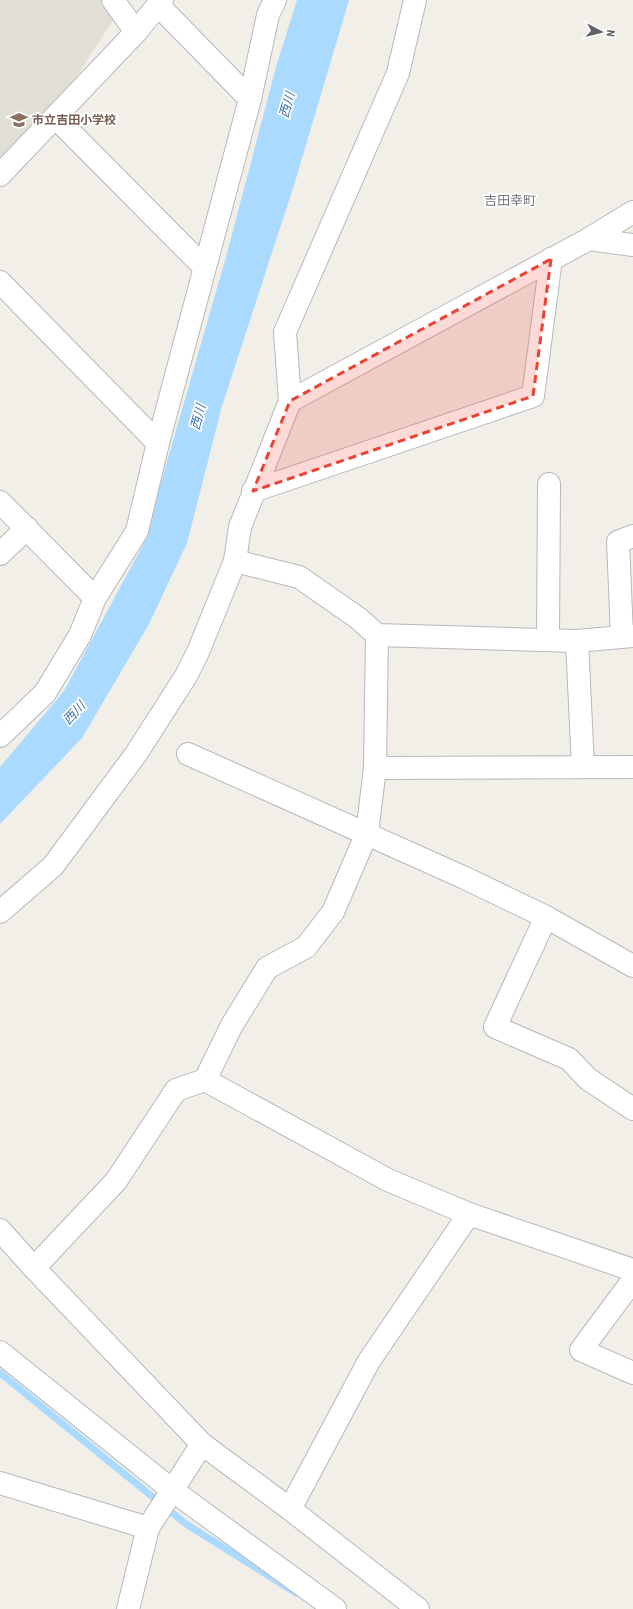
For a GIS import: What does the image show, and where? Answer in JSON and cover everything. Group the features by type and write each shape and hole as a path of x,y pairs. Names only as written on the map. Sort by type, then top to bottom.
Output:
{"street":[{"path":"113,0 136,32"},
{"path":"2,730 45,693 80,635 95,598 137,531 204,267 250,99 268,15 275,0"},
{"path":"0,912 53,866 136,754 186,676 195,658 235,561 240,527 290,401 285,332 398,73 415,0"},
{"path":"0,175 136,32 160,2 250,99"},
{"path":"55,117 204,267"},
{"path":"290,401 551,259 589,240 633,212"},
{"path":"589,240 633,245"},
{"path":"254,492 533,396 551,259"},
{"path":"0,282 158,444"},
{"path":"548,640 549,484"},
{"path":"0,502 95,598"},
{"path":"0,554 26,528"},
{"path":"235,561 299,577 358,618 376,635 577,641 627,636 618,542 633,536"},
{"path":"34,1268 116,1181 176,1090 205,1080 232,1025 267,968 306,947 333,912 367,833 375,768 376,635"},
{"path":"577,641 583,767"},
{"path":"188,754 367,833 546,917 633,966"},
{"path":"375,768 633,767"},
{"path":"546,917 495,1027 569,1058 588,1079 633,1109"},
{"path":"205,1080 388,1180 468,1214 633,1270"},
{"path":"290,1508 369,1361 468,1214"},
{"path":"0,1230 34,1268 202,1444 290,1508 418,1609"},
{"path":"633,1280 581,1350 633,1372"},
{"path":"0,1352 172,1490 335,1609"},
{"path":"128,1609 148,1528 202,1444"},
{"path":"0,1483 148,1528"}],"highlighted area":[{"path":"551,259 533,396 253,491 290,401"}],"shaded area":[{"name":"市立吉田小学校","path":"0,0 102,0 115,17 75,79 0,162"}],"water":[{"name":"西川","path":"297,0 349,0 295,182 222,406 187,543 149,624 82,738 0,824 0,767 64,691 143,545 226,257 276,67"}],"waterway":[{"path":"0,1373 186,1524 296,1593"}],"place":[{"name":"市立吉田小学校","path":"19,120"}],"district":[{"name":"吉田幸町","path":"510,200"}]}
